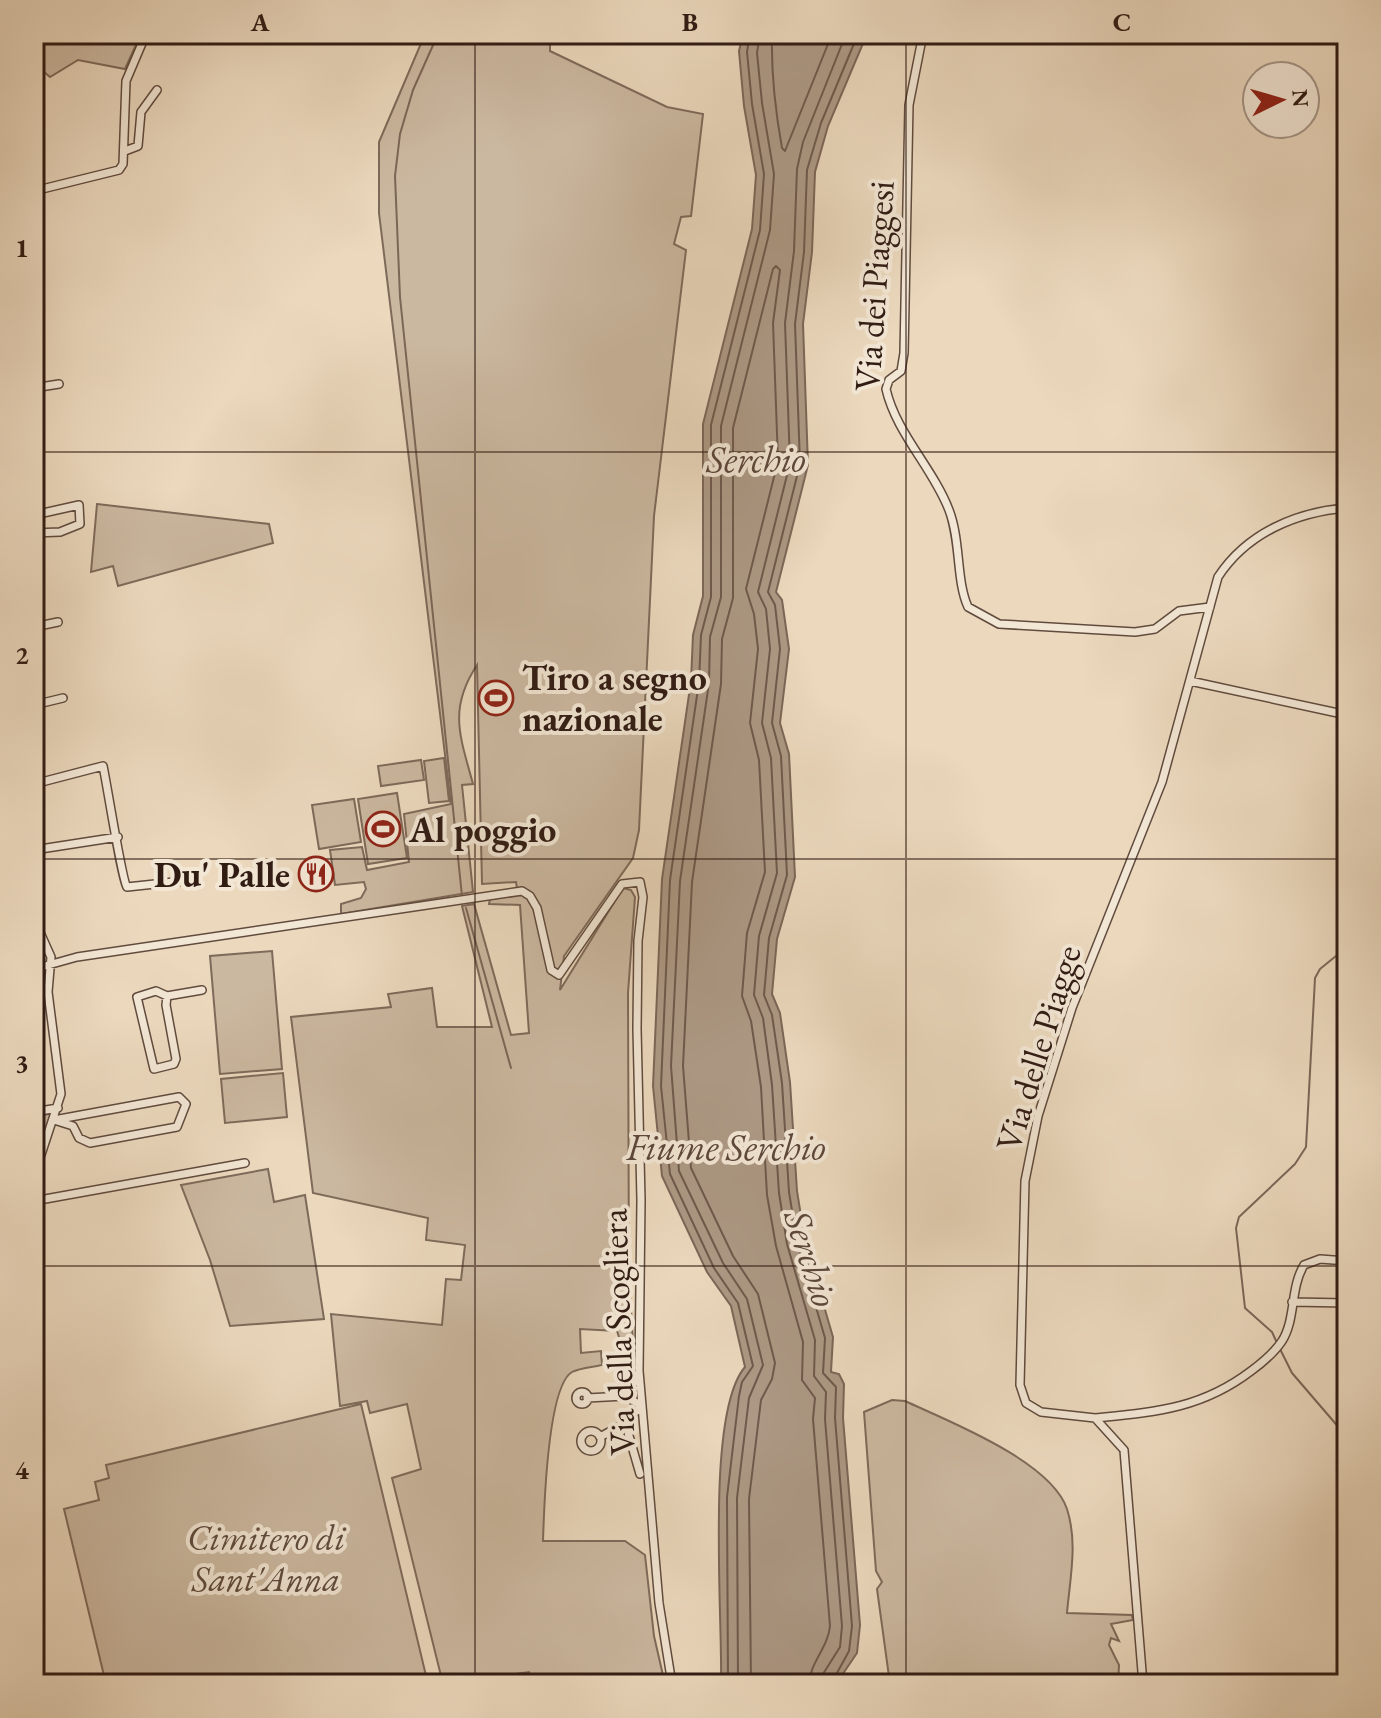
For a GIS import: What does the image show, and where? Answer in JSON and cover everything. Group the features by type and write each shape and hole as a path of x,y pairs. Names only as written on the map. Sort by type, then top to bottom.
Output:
{"street":[{"path":"34,191 119,170 125,151 122,136 126,81 146,34"},
{"name":"Via dei Piaggesi","path":"923,34 909,105 904,353 901,371 889,380 886,389 901,425 929,467 950,513 968,607 999,624 1135,632 1155,629 1179,611 1210,607"},
{"path":"125,151 138,146 141,112 157,90"},
{"path":"34,388 59,384"},
{"path":"34,515 79,505 81,519 80,524 60,532 34,533"},
{"name":"Via delle Piagge","path":"1292,1302 1283,1340 1275,1350 1223,1392 1202,1401 1095,1418 1041,1412 1026,1403 1020,1385 1025,1181 1038,1116 1072,1008 1162,782 1218,577 1228,563 1280,523 1307,513 1347,508"},
{"path":"34,627 58,622"},
{"path":"1190,681 1347,715"},
{"path":"34,705 63,698"},
{"path":"34,784 103,766 118,837 121,881 127,887 183,881"},
{"path":"34,850 118,837"},
{"name":"Via della Scogliera","path":"50,964 522,891 534,901 551,970 559,975 622,884 640,882 643,897 638,941 637,1029 641,1200 639,1375 659,1603 672,1684"},
{"path":"34,919 49,948 48,992 61,1094 34,1176"},
{"path":"34,969 50,964"},
{"path":"167,996 176,1059 174,1064 154,1069 137,997 156,991 167,996 202,990"},
{"path":"179,1097 186,1104 177,1127 90,1143 79,1138 73,1126 54,1120 179,1097"},
{"path":"34,1112 58,1108"},
{"path":"34,1201 245,1163"},
{"path":"1347,1261 1320,1259 1304,1265 1292,1302 1347,1303"},
{"path":"633,1414 629,1399 639,1375"},
{"path":"587,1398 629,1399 642,1406 625,1422 600,1437"},
{"path":"1095,1418 1124,1450 1143,1684"},
{"path":"625,1422 640,1474"}],"green space":[{"path":"37,34 141,34 125,69 78,60 50,77 37,66"},
{"path":"425,34 550,34 550,51 667,107 703,114 691,216 681,217 674,244 686,250 654,516 639,830 633,858 564,956 560,990 623,888 631,890 635,897 628,993 629,1277 635,1374 631,1374 617,1331 580,1329 581,1353 601,1351 602,1365 572,1372 564,1382 557,1401 548,1451 543,1541 625,1541 645,1555 654,1636 665,1684 532,1684 529,1672 443,1684 392,1478 421,1469 407,1404 370,1413 367,1401 340,1406 331,1314 442,1325 446,1279 461,1280 465,1245 426,1240 428,1218 313,1193 291,1017 391,1007 388,994 432,988 437,1027 492,1027 462,906 474,904 511,1035 529,1033 520,905 489,904 490,899 518,895 516,882 482,884 477,665 462,695 459,723 473,784 462,785 473,892 341,914 341,904 361,898 366,889 364,882 335,885 330,850 362,847 367,870 409,862 404,814 451,804 379,213 379,142"},
{"path":"97,504 269,524 273,543 118,586 113,566 91,572"},
{"name":"Al poggio","path":"444,758 449,801 429,803 424,761"},
{"name":"Al poggio","path":"421,760 424,780 381,786 378,766"},
{"path":"397,793 407,858 368,864 358,799"},
{"path":"354,799 361,842 319,849 312,805"},
{"path":"272,951 282,1069 220,1074 210,956"},
{"path":"283,1073 287,1117 225,1123 221,1079"},
{"path":"53,1113 34,1165 34,1117"},
{"path":"268,1169 274,1202 305,1195 324,1319 230,1326 210,1260 181,1185"},
{"path":"892,1400 905,1401 996,1444 1041,1475 1057,1491 1067,1509 1072,1535 1067,1613 1132,1615 1133,1620 1111,1624 1119,1641 1111,1638 1109,1645 1119,1665 1118,1684 890,1684 877,1589 882,1582 876,1571 864,1412"},
{"name":"Cimitero di Sant'Anna","path":"361,1404 428,1684 106,1684 64,1509 99,1500 95,1482 109,1478 106,1465"}],"water":[{"path":"743,34 867,34 828,126 815,172 812,252 803,324 808,465 776,592 782,600 789,649 780,723 789,754 795,877 777,939 772,994 780,1013 790,1082 797,1191 805,1241 833,1337 831,1372 839,1374 844,1384 843,1418 860,1625 857,1653 836,1684 721,1684 720,1470 733,1391 745,1367 731,1306 707,1272 662,1176 653,1086 662,879 691,681 693,635 703,596 703,424 752,229 756,175 744,106 739,51"}],"waterway":[{"path":"438,34 413,90 400,134 395,176 400,297 462,896"},
{"path":"466,908 511,1068"},
{"path":"1277,1343 1272,1332 1245,1308 1236,1228 1239,1217 1295,1164 1306,1147 1315,978 1320,969 1347,947"},
{"path":"1280,1349 1292,1373 1347,1437"}],"place":[{"name":"Tiro a segno nazionale","path":"496,698"},
{"name":"Al poggio","path":"383,829"},
{"name":"Du' Palle","path":"316,874"}],"water label":[{"name":"Serchio","path":"756,458"},
{"name":"Fiume Serchio","path":"726,1146"},
{"name":"Serchio","path":"812,1258"}]}
